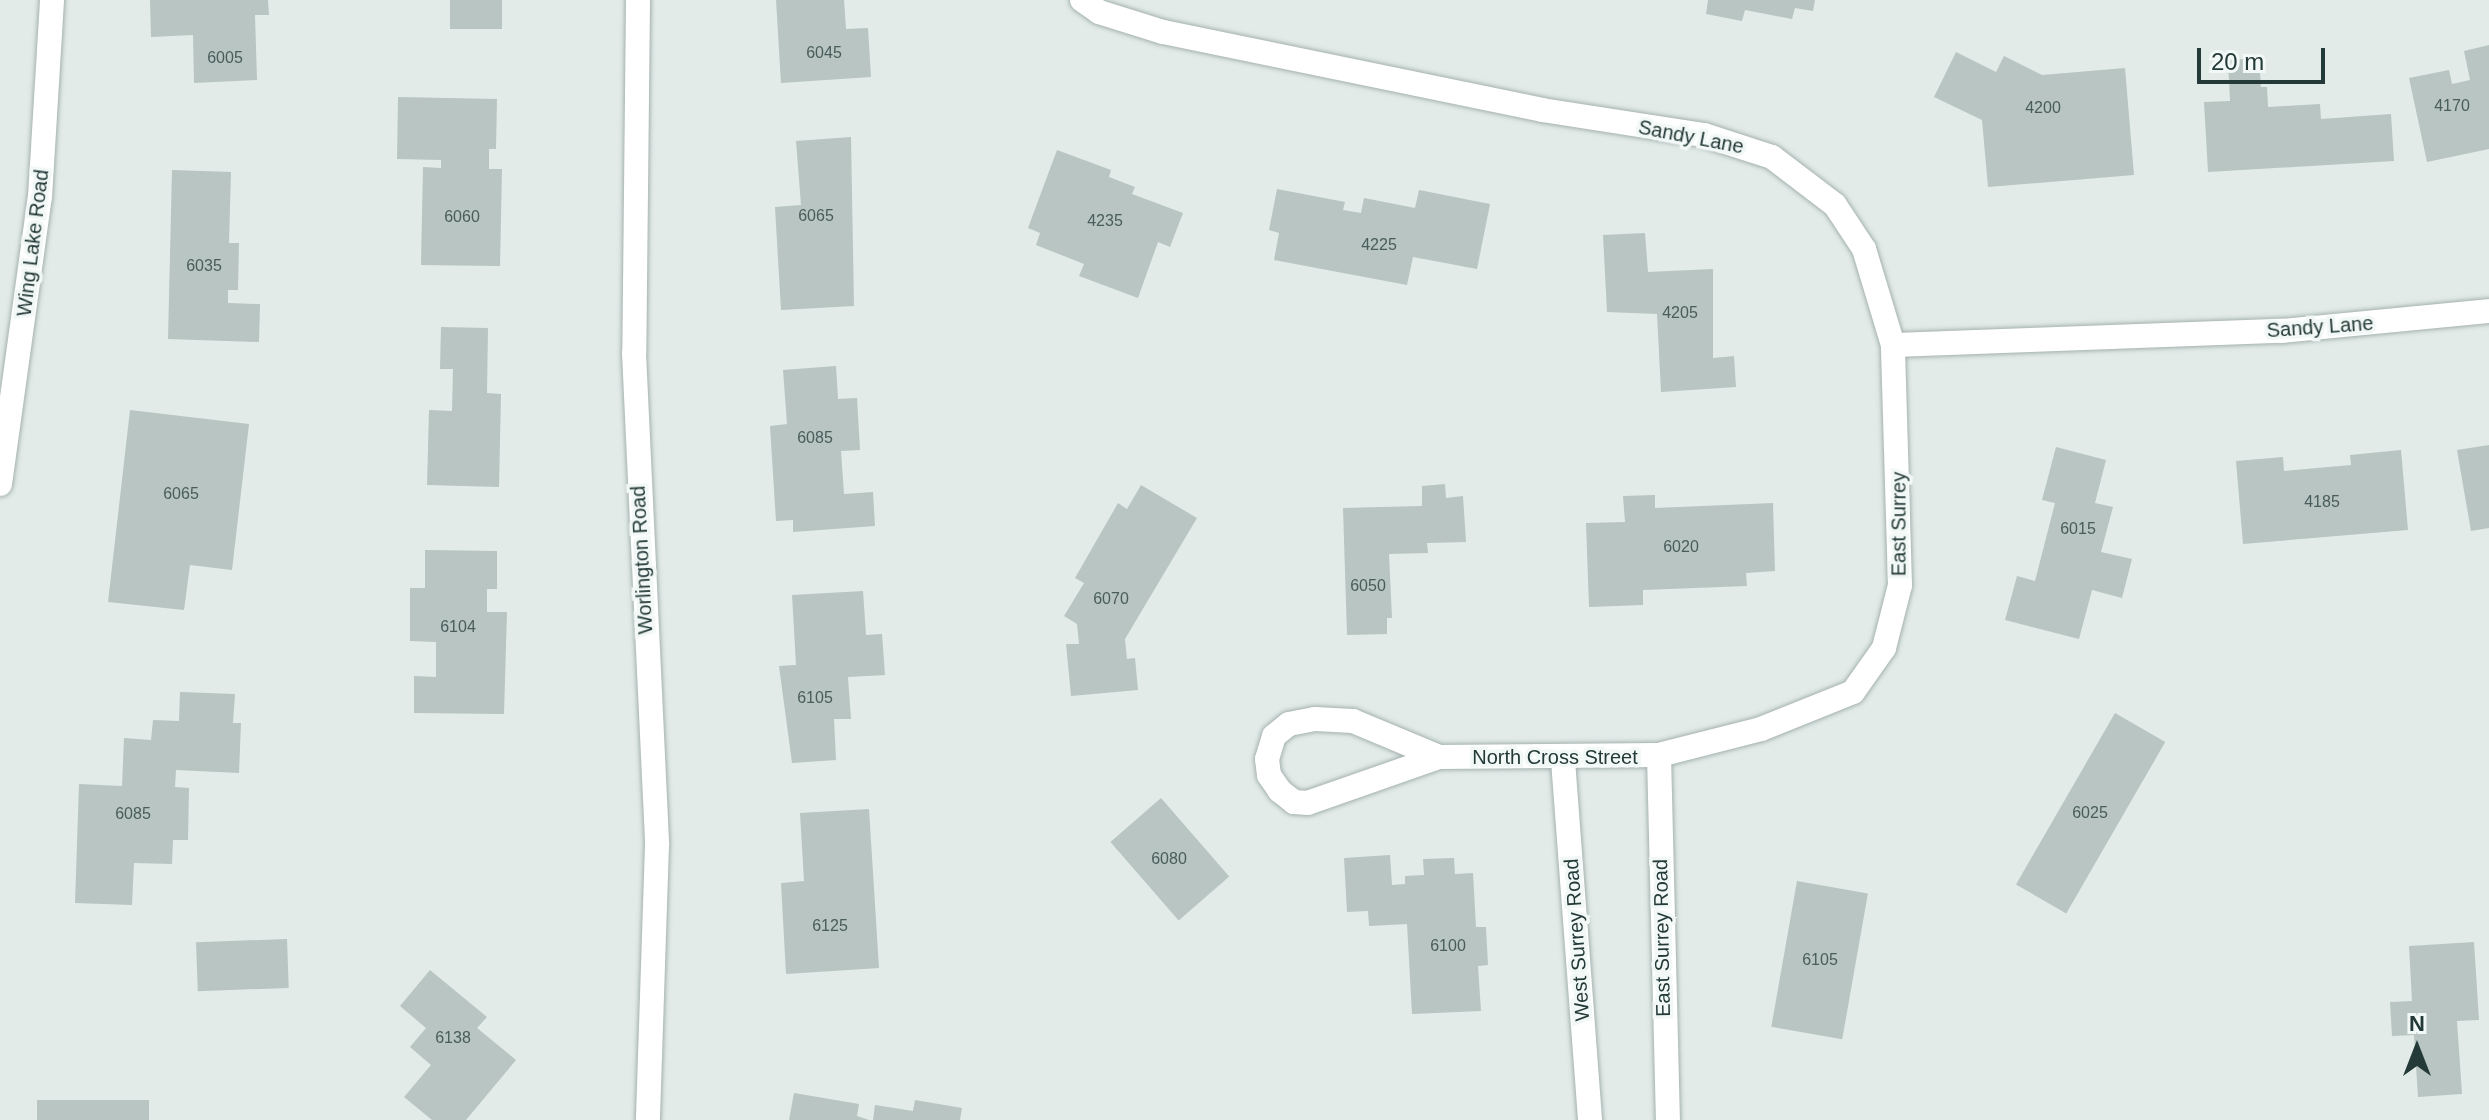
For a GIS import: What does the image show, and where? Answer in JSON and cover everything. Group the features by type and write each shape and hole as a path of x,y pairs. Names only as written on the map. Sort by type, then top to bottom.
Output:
{"street":[{"name":"Wing Lake Road","path":"0,484 40,197 52,0"},
{"name":"Worlington Road","path":"638,0 634,353 657,845 648,1120"},
{"name":"Sandy Lane","path":"1082,0 1099,12 1163,32 1542,110 1704,135 1772,157 1835,205 1857,238 1882,297 1893,345 2282,331 2489,311"},
{"name":"East Surrey","path":"1853,692 1884,648 1900,585 1893,345"},
{"name":"North Cross Street","path":"1439,757 1353,721 1315,719 1289,724 1274,736 1267,759 1269,775 1280,791 1294,802 1308,803 1439,757 1563,760 1659,755 1802,716 1853,692"},
{"name":"East Surrey Road","path":"1659,755 1668,1120"},
{"name":"West Surrey Road","path":"1563,760 1590,1120"}],"building":[{"path":"150,0 268,0 269,15 255,15 257,80 194,83 193,35 151,37"},
{"path":"450,0 502,0 502,29 450,29"},
{"path":"776,0 844,0 846,29 868,28 871,77 781,83"},
{"path":"1708,0 1815,0 1813,11 1795,8 1792,19 1745,10 1742,21 1706,14"},
{"path":"2489,45 2489,149 2427,162 2409,78 2449,70 2452,84 2470,80 2464,51"},
{"path":"1956,52 1996,72 2004,56 2042,75 2125,68 2134,175 1988,187 1982,120 1934,97"},
{"path":"2259,58 2261,87 2267,87 2268,107 2320,104 2321,119 2391,114 2394,161 2208,172 2204,102 2230,101 2228,60"},
{"path":"398,97 497,99 496,149 489,149 489,169 502,169 500,266 421,265 423,167 441,168 441,160 397,159"},
{"path":"851,137 854,306 781,310 775,207 801,205 796,141"},
{"path":"1057,150 1111,170 1109,177 1135,187 1132,194 1183,213 1170,247 1158,242 1138,298 1079,276 1084,264 1036,245 1040,233 1028,228"},
{"path":"172,170 231,172 229,243 239,243 238,290 228,290 228,303 260,304 259,342 168,339"},
{"path":"1277,189 1345,202 1343,210 1361,213 1364,198 1415,208 1419,190 1490,204 1477,269 1413,257 1407,285 1274,260 1279,233 1269,230"},
{"path":"1645,233 1648,272 1713,269 1713,358 1734,356 1736,387 1661,392 1657,314 1607,312 1603,235"},
{"path":"441,327 488,328 487,393 501,394 499,487 427,485 429,410 452,411 453,369 440,369"},
{"path":"836,366 838,399 857,398 860,450 841,451 844,494 873,492 875,526 793,532 793,520 776,521 770,426 787,424 783,370"},
{"path":"130,410 249,424 232,570 190,565 184,610 108,602"},
{"path":"2489,445 2489,528 2471,531 2457,450"},
{"path":"2056,447 2106,460 2095,503 2113,507 2101,552 2132,559 2122,598 2092,590 2079,639 2005,620 2017,576 2035,581 2055,503 2042,500"},
{"path":"2401,450 2408,530 2243,544 2236,461 2283,457 2284,471 2351,465 2350,455"},
{"path":"1445,484 1446,498 1463,496 1466,542 1427,543 1428,553 1389,554 1392,618 1387,618 1387,634 1347,635 1343,508 1422,506 1422,486"},
{"path":"1141,485 1197,518 1125,639 1127,659 1135,658 1138,690 1071,696 1066,644 1079,644 1077,624 1064,616 1084,583 1075,578 1118,503 1127,509"},
{"path":"1655,495 1655,508 1773,503 1775,571 1746,573 1747,586 1643,590 1643,605 1589,607 1586,523 1625,522 1623,496"},
{"path":"425,550 497,551 497,589 487,589 487,612 507,612 504,714 414,713 414,676 436,677 436,642 410,641 410,588 425,588"},
{"path":"863,591 866,635 882,634 885,675 848,677 851,719 834,719 836,760 792,763 779,666 796,665 792,595"},
{"path":"180,692 235,694 233,723 241,723 239,773 176,770 175,787 189,788 188,840 173,840 172,864 134,863 132,905 75,903 79,784 122,786 124,738 151,740 153,720 179,721"},
{"path":"2115,713 2165,742 2066,913 2016,884"},
{"path":"1161,798 1229,876 1179,920 1110,842"},
{"path":"869,809 879,968 786,974 781,883 804,881 800,813"},
{"path":"1390,855 1392,885 1405,884 1405,876 1424,875 1423,859 1454,858 1455,874 1473,873 1476,927 1486,927 1488,965 1478,966 1481,1011 1412,1014 1407,924 1369,926 1368,911 1347,912 1344,858"},
{"path":"1797,881 1868,894 1842,1039 1771,1027"},
{"path":"287,939 289,988 198,991 196,942"},
{"path":"2474,942 2479,1020 2457,1021 2462,1094 2418,1097 2414,1035 2392,1036 2390,1002 2412,1001 2409,946"},
{"path":"430,970 487,1017 477,1028 516,1060 466,1120 432,1120 404,1097 431,1065 410,1047 426,1028 400,1006"},
{"path":"794,1093 859,1104 857,1116 869,1120 789,1120"},
{"path":"37,1100 149,1100 149,1120 37,1120"},
{"path":"915,1100 962,1108 960,1120 873,1120 875,1105 913,1111"}]}
